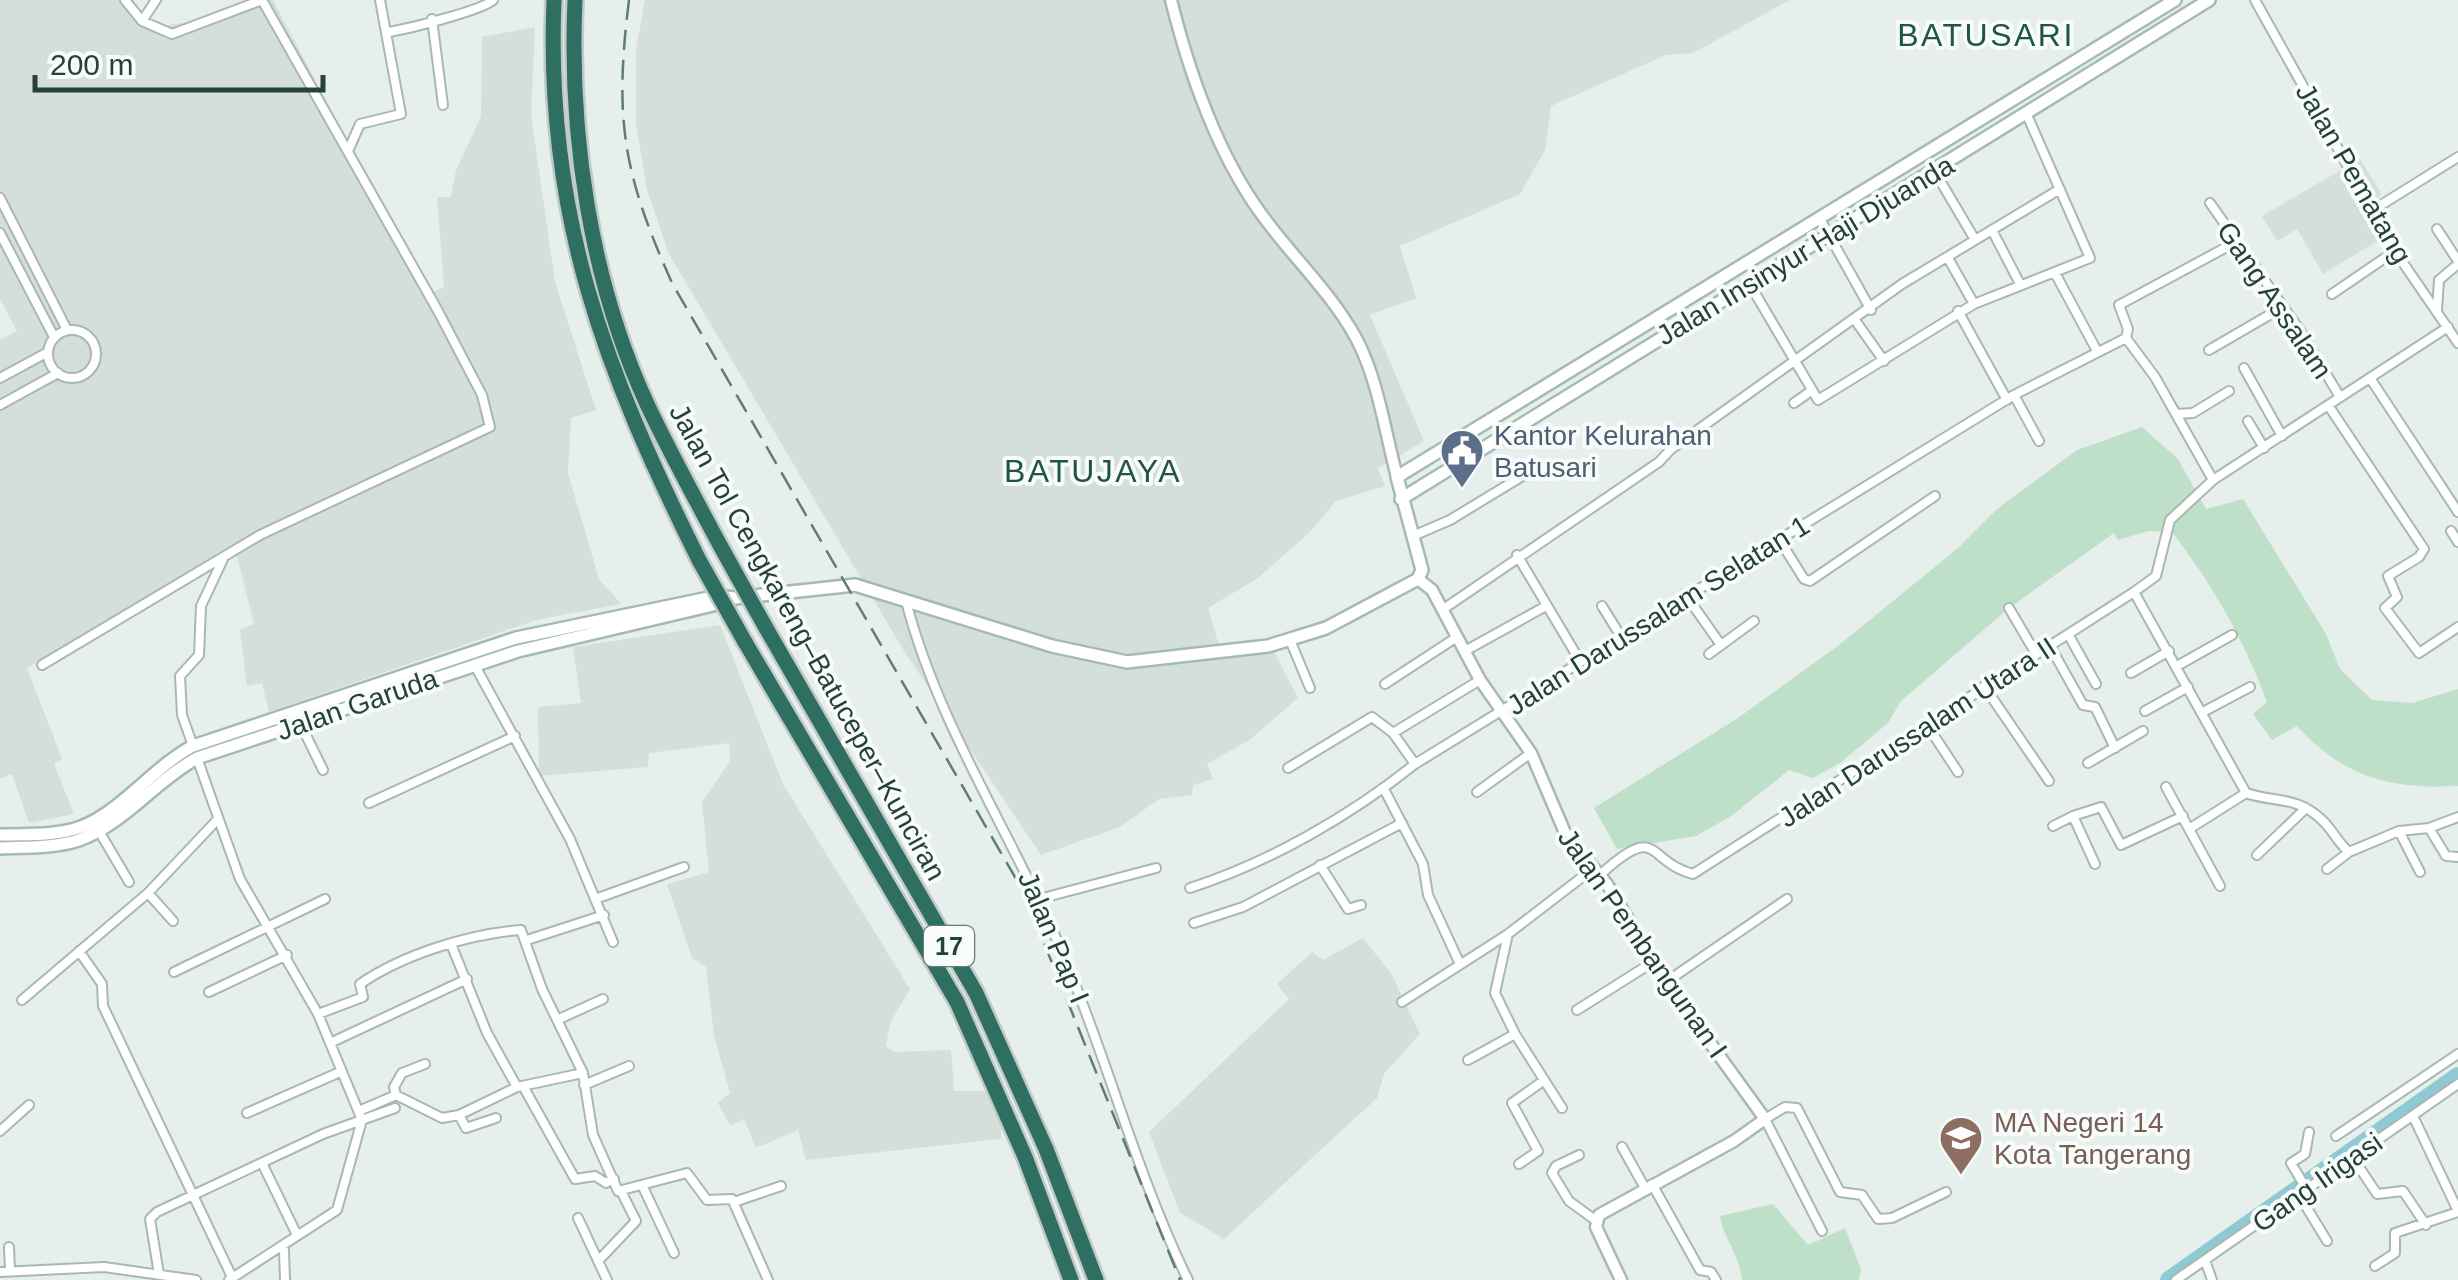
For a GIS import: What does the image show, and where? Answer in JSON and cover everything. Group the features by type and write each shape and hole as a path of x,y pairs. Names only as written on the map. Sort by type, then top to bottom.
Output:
{"highway":[{"name":"Jalan Tol Cengkareng–Batuceper–Kunciran","path":"554,0 552,60 564,193 588,301 626,408 699,560 957,1002 1025,1158 1071,1280"},
{"name":"Jalan Tol Cengkareng–Batuceper–Kunciran","path":"575,0 572,62 585,190 609,296 646,402 766,628 976,992 1046,1149 1096,1280"}],"main road":[{"name":"Jalan Insinyur Haji Djuanda","path":"1397,477 2175,0"},
{"name":"Jalan Insinyur Haji Djuanda","path":"1402,499 2209,0"},
{"path":"2104,45 2112,60"},
{"path":"1397,477 1422,570 1418,580"},
{"name":"Jalan Garuda","path":"0,848 78,841 98,830 195,752 517,644 630,611 718,596 735,598 856,585 1052,646 1127,662 1213,655 1290,640 1370,608 1418,580"},
{"name":"Jalan Garuda","path":"364,696 474,664 517,644 632,626 720,607 735,598"},
{"path":"630,611 632,626"},
{"name":"Jalan Garuda","path":"0,835 72,830 97,820 165,760 300,724 326,708"}],"street":[{"path":"42,664 224,556 490,426 482,394 328,109 300,74 262,0 172,34 142,21 125,0"},
{"path":"142,21 156,0"},
{"path":"349,149 360,124 401,114 380,0"},
{"path":"388,32 482,10 494,0"},
{"path":"1172,0 1194,79 1239,178 1265,220 1339,312 1358,342 1397,477"},
{"name":"Jalan Pematang","path":"2255,0 2395,251 2458,343"},
{"path":"432,19 443,105"},
{"path":"1750,283 1820,400 1958,311 2019,282 2088,260 2091,254 2026,115"},
{"path":"2373,210 2458,158"},
{"path":"1935,172 1974,238"},
{"path":"1442,610 1659,462 1670,449 1871,310 1902,284 2060,189"},
{"path":"0,198 67,330 88,336 96,355 87,372 74,378 58,373 0,405"},
{"name":"Gang Assalam","path":"2210,203 2283,306 2340,397"},
{"path":"1820,218 1871,310"},
{"path":"2437,229 2458,263 2439,280 2437,310"},
{"path":"1993,232 2019,282"},
{"path":"0,233 54,338"},
{"path":"2213,480 2126,338 2128,328 2119,305 2236,242"},
{"path":"2332,294 2395,251"},
{"path":"1948,258 1974,304"},
{"path":"2055,273 2097,351"},
{"path":"2210,350 2283,306"},
{"path":"1958,311 2039,441"},
{"path":"1855,320 1884,361"},
{"name":"Jalan Darussalam Utara II","path":"1597,872 1643,848 1657,849 1693,874 1927,725 2156,576 2170,520 2213,480 2448,327"},
{"path":"0,378 48,352 54,338 67,330"},
{"name":"Jalan Darussalam Selatan 1","path":"1190,888 1240,872 1384,789 1415,764 1620,635 2010,397 2126,338"},
{"path":"48,352 58,373"},
{"path":"2244,368 2282,436"},
{"path":"2370,378 2458,512"},
{"path":"1794,403 1812,391"},
{"path":"2176,414 2194,412 2229,391"},
{"path":"2328,405 2424,549 2419,557 2388,576 2397,597 2385,608 2419,653 2458,626"},
{"path":"2248,420 2264,448"},
{"path":"1412,536 1450,520 1539,466"},
{"path":"1779,538 1804,580 1810,581 1935,496"},
{"path":"2450,531 2458,542"},
{"path":"79,951 97,972 103,1006 230,1278 337,1210 344,1199 360,1115 318,1014 240,879 182,715 180,676 199,655 201,606 224,556"},
{"path":"1517,556 1580,661"},
{"name":"Jalan Pembangunan I","path":"1418,580 1432,590 1480,680 1531,753 1558,821 1597,872 1666,982 1765,1119"},
{"path":"2134,592 2246,793"},
{"path":"1686,594 1721,645"},
{"name":"Jalan Pap I","path":"906,602 931,688 1040,898 1188,1280"},
{"path":"1465,651 1546,606"},
{"path":"1602,606 1620,635"},
{"path":"2009,608 2036,654"},
{"path":"1709,654 1754,621"},
{"path":"2068,634 2096,684"},
{"path":"2177,666 2232,635"},
{"path":"1384,684 1457,637"},
{"path":"1290,640 1310,688"},
{"path":"2050,646 2084,705 2095,707 2114,748"},
{"path":"2131,674 2169,651"},
{"path":"474,664 598,898 612,942"},
{"path":"1394,734 1480,680"},
{"path":"1984,686 2049,781"},
{"path":"2145,712 2188,687"},
{"path":"2201,713 2250,687"},
{"path":"1288,768 1372,717 1394,734 1415,764"},
{"path":"300,724 323,770"},
{"path":"1927,725 1958,772"},
{"path":"2088,764 2143,731"},
{"path":"368,803 515,736"},
{"path":"1477,792 1531,753"},
{"path":"2166,787 2220,886"},
{"path":"1384,789 1424,864 1428,895 1459,962"},
{"path":"2189,829 2246,793 2271,795 2306,808 2324,821 2348,852"},
{"path":"2053,826 2102,807 2121,845 2182,816"},
{"path":"2257,856 2306,808"},
{"path":"2074,816 2095,864"},
{"path":"2327,869 2348,852 2399,832 2429,828 2458,817"},
{"path":"22,1000 148,893 218,818"},
{"path":"1194,923 1243,907 1402,823"},
{"path":"2429,828 2446,856 2458,857"},
{"path":"98,830 129,882"},
{"path":"2399,832 2420,872"},
{"path":"1320,864 1348,909 1361,905"},
{"path":"598,898 684,867"},
{"path":"1040,898 1156,868"},
{"path":"1402,1002 1597,872"},
{"path":"148,893 172,921"},
{"path":"174,972 325,899"},
{"path":"1666,982 1786,899"},
{"path":"527,940 604,915"},
{"path":"318,1014 363,996 360,984 378,972 451,944 518,930 527,940 557,1020 583,1073 593,1136 636,1222 599,1260"},
{"path":"1508,934 1495,977 1495,993 1514,1034 1562,1108"},
{"path":"451,944 487,1033 575,1180 594,1176 606,1184 614,1180"},
{"path":"209,992 286,955"},
{"path":"1577,1010 1653,962"},
{"path":"330,1043 467,979"},
{"path":"557,1020 603,999"},
{"path":"1468,1060 1514,1034"},
{"path":"2336,1136 2458,1054"},
{"path":"396,1095 394,1086 402,1073 425,1064"},
{"path":"584,1086 629,1066"},
{"path":"247,1113 340,1072"},
{"path":"396,1095 442,1118 458,1115 520,1087 583,1073"},
{"path":"1519,1164 1538,1151 1512,1103 1544,1081"},
{"name":"Gang Irigasi","path":"2176,1280 2458,1084"},
{"path":"160,1274 150,1219 396,1095"},
{"path":"0,1131 29,1106"},
{"path":"1595,1220 1785,1107 1797,1108 1840,1192 1862,1195 1881,1220 1946,1192"},
{"path":"360,1115 395,1108"},
{"path":"458,1115 466,1128 496,1118"},
{"path":"2375,1266 2396,1253 2395,1233 2458,1212 2413,1116"},
{"path":"1765,1119 1822,1231"},
{"path":"2309,1132 2305,1154 2291,1163 2327,1242"},
{"path":"1622,1147 1700,1270 1711,1272 1716,1280"},
{"path":"1579,1156 1556,1166 1552,1173 1569,1202 1595,1220 1621,1280"},
{"path":"2353,1158 2376,1194 2403,1191 2426,1224"},
{"path":"262,1163 298,1235"},
{"path":"621,1190 644,1186 673,1173 687,1173 707,1200 726,1197 734,1202 768,1280"},
{"path":"644,1186 674,1254"},
{"path":"734,1202 780,1186"},
{"path":"578,1218 607,1280"},
{"path":"8,1247 5,1271 160,1274 196,1280"},
{"path":"284,1250 285,1280"},
{"path":"2205,1260 2212,1280"}],"shaded area":[{"path":"0,0 118,0 155,27 217,18 255,0 273,0 428,294 444,287 437,197 451,197 456,170 481,117 482,37 535,27 531,115 555,282 596,410 571,418 568,473 599,579 621,604 536,620 269,712 262,683 247,686 240,630 254,624 234,544 27,668 62,759 54,764 74,814 29,823 12,774 0,779 0,340 17,331 0,299"},
{"path":"645,0 1790,0 1693,53 1666,55 1551,106 1545,150 1520,194 1400,246 1416,298 1370,315 1424,441 1378,468 1385,486 1336,501 1309,533 1258,578 1208,608 1220,650 1271,646 1298,698 1251,739 1207,764 1213,779 1193,785 1192,795 1159,799 1120,827 1041,855 904,651 669,254 647,190 636,124 636,49"},
{"path":"2360,159 2381,193 2376,204 2391,233 2323,274 2297,229 2277,241 2262,216"},
{"path":"720,625 783,784 910,989 890,1023 886,1046 894,1052 951,1050 954,1091 1001,1091 1001,1139 806,1160 798,1130 756,1148 744,1119 730,1126 718,1103 730,1093 714,1035 706,967 692,958 667,884 709,872 702,802 730,761 729,743 649,753 648,767 539,776 538,707 581,703 573,647"},
{"path":"1363,938 1392,975 1420,1034 1384,1074 1377,1098 1224,1239 1180,1213 1149,1132 1289,999 1277,984 1312,952 1323,960"}],"green space":[{"path":"2142,427 2178,459 2206,509 2243,499 2326,634 2340,669 2372,700 2412,703 2458,689 2458,786 2410,785 2370,777 2333,758 2297,726 2272,740 2253,714 2267,702 2248,656 2214,593 2172,532 2149,531 2118,540 2114,533 2009,608 1901,701 1888,723 1840,763 1813,778 1789,770 1730,817 1696,836 1617,849 1594,808 1738,718 1839,645 1957,549 1997,509 2077,450"},
{"path":"1773,1204 1808,1245 1845,1228 1861,1269 1859,1280 1742,1280 1720,1216"}],"waterway":[{"path":"2169,1280 2458,1076"}],"railway":[{"path":"629,0 622,79 626,145 655,244 672,283 1023,891 1180,1280"}],"place":[{"name":"Kantor Kelurahan Batusari","path":"1462,489"},
{"name":"MA Negeri 14 Kota Tangerang","path":"1961,1176"}],"district":[{"name":"BATUSARI","path":"1986,35"},
{"name":"BATUJAYA","path":"1093,471"}]}
